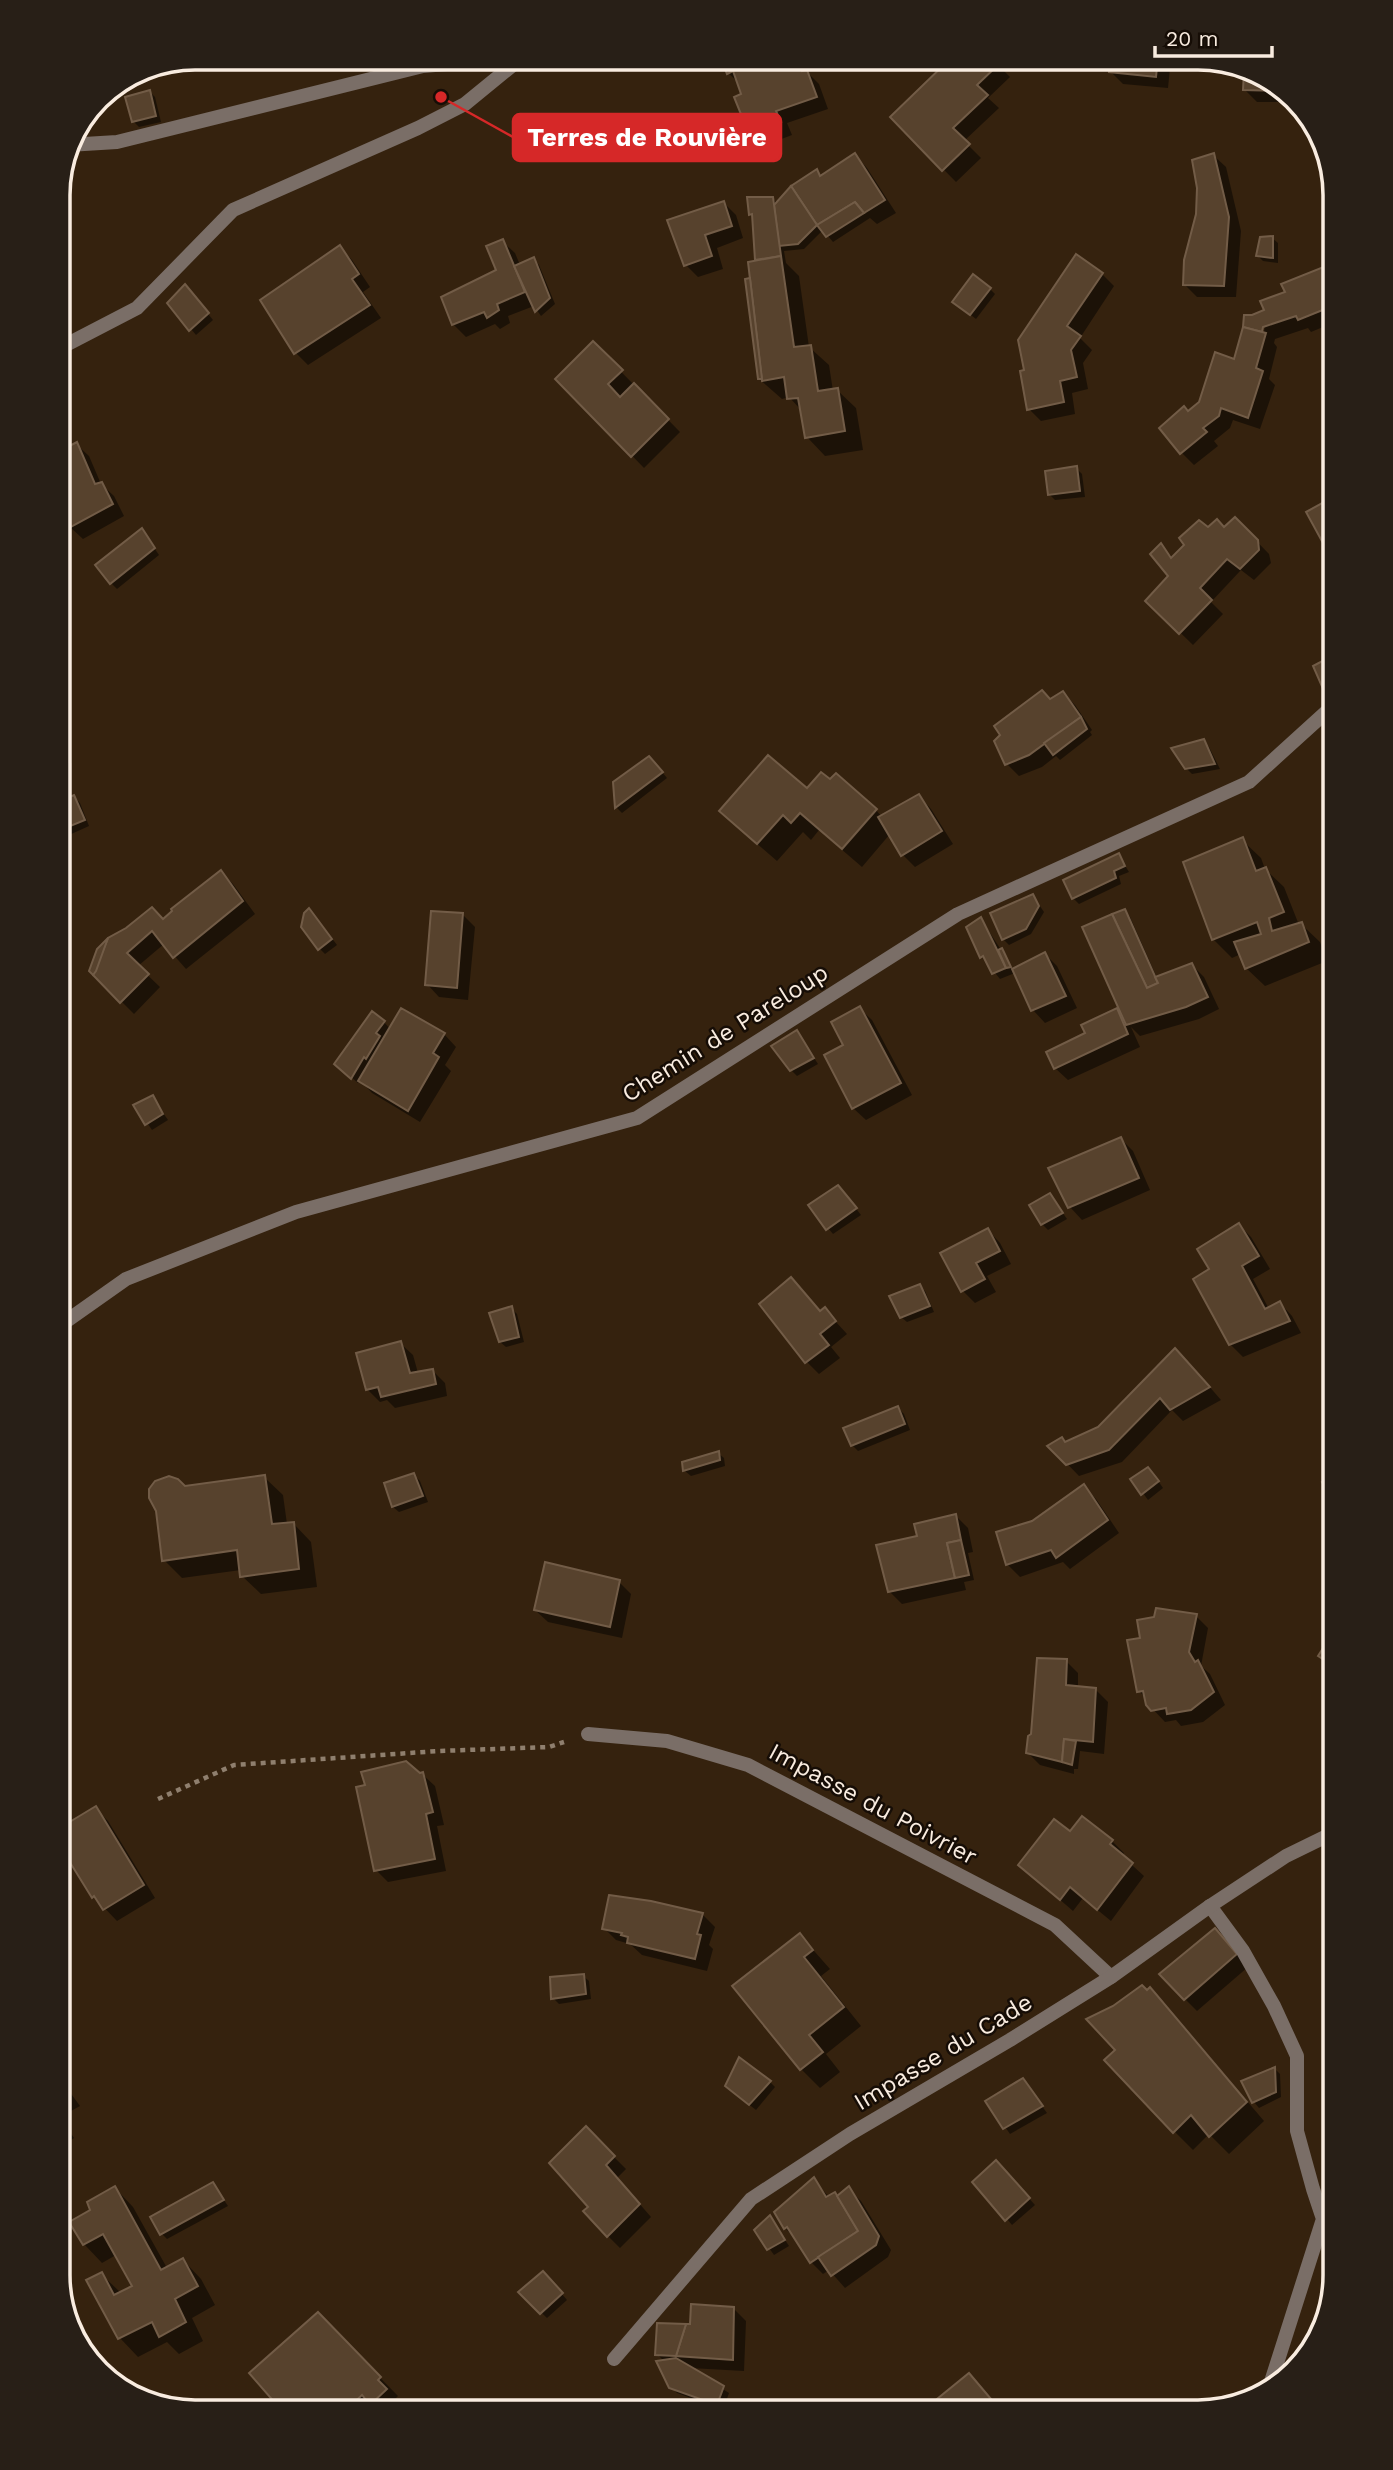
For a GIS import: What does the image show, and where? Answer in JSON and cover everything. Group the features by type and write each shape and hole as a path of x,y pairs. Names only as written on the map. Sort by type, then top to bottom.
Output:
{"street":[{"path":"81,144 117,142 407,70"},
{"path":"70,343 137,308 233,210 418,128 465,104 507,70"},
{"name":"Chemin de Pareloup","path":"70,1319 126,1279 296,1212 637,1118 958,914 1249,782 1323,716"},
{"name":"Impasse du Poivrier","path":"588,1734 667,1741 748,1765 1055,1925 1111,1977"},
{"name":"Impasse du Cade","path":"614,2359 751,2199 850,2134 1111,1977 1286,1856 1323,1838"},
{"path":"1210,1906 1243,1951 1274,2006 1297,2056 1297,2131 1323,2215"},
{"path":"1274,2374 1323,2221"}],"path":[{"path":"158,1800 234,1765 439,1751 549,1747 588,1734"}],"building":[{"path":"726,70 807,70 817,97 776,111 781,122 749,134 734,97 741,94 733,71 727,74"},
{"path":"939,70 993,70 977,85 988,95 953,128 970,144 942,171 890,117"},
{"path":"1109,70 1157,70 1156,77"},
{"path":"1244,79 1266,91 1243,90"},
{"path":"150,90 156,116 132,122 125,97"},
{"path":"855,153 885,200 864,213 855,202 817,225 791,186 817,169 820,176"},
{"path":"1214,153 1229,217 1224,286 1183,285 1184,260 1196,214 1197,188 1192,160"},
{"path":"791,186 817,225 798,244 779,246 774,205"},
{"path":"747,197 773,197 781,256 755,260 752,214 749,215"},
{"path":"724,201 732,226 705,235 712,256 684,266 667,220"},
{"path":"855,202 864,213 826,237 817,225"},
{"path":"1273,236 1273,258 1256,256 1260,237"},
{"path":"503,239 525,292 497,304 499,310 487,318 484,312 452,325 441,297 496,270 486,246"},
{"path":"340,245 359,274 352,279 370,305 294,354 260,300"},
{"path":"1076,254 1103,273 1067,326 1081,336 1071,350 1077,377 1060,381 1064,402 1027,410 1020,371 1024,370 1018,340"},
{"path":"781,256 794,347 811,345 818,391 838,388 845,431 805,438 798,398 787,399 784,377 762,381 748,262"},
{"path":"534,257 550,298 535,312 514,266"},
{"path":"1323,267 1323,310 1298,320 1296,316 1263,327 1262,332 1243,327 1244,315 1264,310 1260,301 1285,292 1281,284"},
{"path":"973,274 991,288 970,315 952,302"},
{"path":"750,278 762,379 758,379 745,279"},
{"path":"185,284 209,313 189,331 167,303"},
{"path":"1243,327 1266,333 1256,368 1263,371 1248,418 1221,408 1219,416 1203,428 1207,432 1180,454 1159,428 1184,406 1188,411 1199,402 1215,352 1234,359"},
{"path":"593,341 623,370 608,384 620,397 634,383 669,419 631,457 555,379"},
{"path":"77,442 95,484 102,482 113,504 70,527 70,446"},
{"path":"1077,466 1080,491 1048,495 1045,471"},
{"path":"1323,503 1323,543 1306,512"},
{"path":"1235,517 1258,540 1259,550 1240,569 1227,559 1200,588 1212,600 1179,634 1145,601 1168,576 1150,554 1161,543 1171,558 1184,545 1179,538 1199,520 1208,527 1217,519 1224,527"},
{"path":"142,528 155,548 110,584 95,565"},
{"path":"1323,661 1323,689 1313,666"},
{"path":"1042,690 1050,699 1063,691 1081,717 1029,755 1005,765 994,741 1000,735 994,726"},
{"path":"1081,717 1087,729 1053,755 1044,743"},
{"path":"1204,739 1215,764 1185,769 1171,748"},
{"path":"768,755 807,788 821,772 830,779 836,773 877,809 842,849 800,813 791,823 783,815 757,844 719,811"},
{"path":"649,756 663,772 615,808 613,782"},
{"path":"919,794 942,831 901,856 878,817"},
{"path":"74,795 85,820 70,826 70,797"},
{"path":"1243,837 1256,871 1266,867 1284,912 1269,918 1272,931 1302,922 1309,942 1245,969 1234,942 1261,934 1257,922 1212,940 1183,862"},
{"path":"1119,853 1125,866 1114,871 1116,878 1072,899 1063,880"},
{"path":"221,870 243,901 173,958 152,931 127,953 149,974 120,1003 93,975 108,938 126,928 152,907 163,919 171,909"},
{"path":"1033,894 1039,906 1026,929 1002,940 990,913"},
{"path":"309,908 332,939 318,950 301,927 304,913"},
{"path":"1125,909 1158,983 1147,988 1112,914"},
{"path":"431,911 463,913 457,988 425,985"},
{"path":"1112,914 1147,988 1158,983 1155,977 1192,963 1208,997 1186,1007 1126,1025 1082,927"},
{"path":"981,917 1006,968 992,974 983,956 980,958 966,927"},
{"path":"108,938 93,975 89,971 97,949"},
{"path":"1002,948 1011,967 1006,968 998,950"},
{"path":"1045,952 1066,996 1031,1011 1012,969"},
{"path":"860,1006 901,1083 852,1109 824,1055 843,1045 831,1022"},
{"path":"401,1008 445,1033 433,1053 439,1057 408,1111 358,1081"},
{"path":"1117,1008 1128,1034 1054,1069 1046,1052 1085,1033 1081,1025"},
{"path":"372,1011 385,1021 376,1033 380,1036 351,1079 334,1064"},
{"path":"797,1030 814,1058 790,1071 771,1046"},
{"path":"153,1095 163,1114 145,1125 133,1105"},
{"path":"1121,1137 1139,1178 1068,1208 1048,1168"},
{"path":"838,1185 857,1208 826,1230 808,1205"},
{"path":"1050,1193 1063,1213 1041,1225 1029,1205"},
{"path":"1239,1223 1259,1256 1242,1266 1265,1309 1280,1301 1290,1321 1229,1345 1193,1279 1209,1269 1197,1249"},
{"path":"988,1228 1000,1251 976,1263 985,1279 961,1292 940,1253"},
{"path":"791,1277 820,1311 825,1307 836,1321 820,1334 829,1345 805,1363 759,1304"},
{"path":"920,1284 930,1306 900,1318 889,1296"},
{"path":"512,1306 519,1337 499,1342 489,1313"},
{"path":"401,1341 410,1373 433,1369 436,1384 381,1397 378,1387 366,1390 356,1353"},
{"path":"1175,1348 1210,1387 1170,1410 1160,1398 1109,1450 1066,1465 1047,1446 1062,1437 1065,1442 1098,1427"},
{"path":"898,1406 905,1424 851,1446 843,1428"},
{"path":"719,1451 720,1460 683,1471 682,1462"},
{"path":"1148,1467 1159,1481 1141,1495 1130,1479"},
{"path":"414,1473 423,1496 392,1507 384,1483"},
{"path":"265,1475 272,1524 294,1522 299,1569 240,1577 237,1550 162,1561 156,1511 149,1498 149,1489 155,1481 169,1476 178,1479 185,1486"},
{"path":"1084,1484 1108,1520 1056,1558 1051,1550 1006,1565 996,1532 1032,1521"},
{"path":"956,1514 961,1540 947,1543 955,1578 888,1592 876,1545 917,1536 914,1524"},
{"path":"961,1540 969,1575 955,1578 947,1543"},
{"path":"545,1562 620,1580 610,1627 534,1610"},
{"path":"1156,1608 1197,1614 1189,1652 1195,1662 1198,1660 1214,1692 1191,1710 1167,1714 1166,1708 1151,1711 1146,1705 1143,1691 1137,1692 1127,1640 1140,1638 1137,1620 1154,1617"},
{"path":"1037,1658 1067,1659 1066,1685 1096,1688 1093,1742 1064,1739 1062,1762 1026,1753 1028,1736 1031,1734"},
{"path":"1064,1739 1076,1741 1072,1765 1062,1762"},
{"path":"406,1761 420,1773 423,1772 433,1812 426,1814 435,1859 374,1871 356,1787 365,1785 361,1772"},
{"path":"96,1806 144,1885 103,1910 94,1896 92,1898 70,1862 70,1822"},
{"path":"1082,1816 1113,1840 1110,1844 1133,1863 1097,1910 1070,1887 1060,1900 1018,1865 1054,1819 1070,1831"},
{"path":"609,1895 703,1913 697,1934 701,1935 695,1959 627,1943 628,1937 621,1935 622,1933 602,1929"},
{"path":"1215,1928 1237,1954 1184,2000 1159,1974"},
{"path":"800,1933 813,1950 804,1957 844,2007 809,2035 823,2052 800,2070 732,1986"},
{"path":"584,1974 586,1994 551,1999 550,1977"},
{"path":"1142,1985 1147,1990 1150,1987 1247,2102 1209,2137 1191,2115 1173,2133 1104,2060 1115,2050 1086,2019 1113,2006"},
{"path":"739,2057 771,2081 749,2105 725,2086"},
{"path":"1275,2067 1276,2092 1252,2103 1241,2081"},
{"path":"1023,2078 1043,2106 1003,2129 985,2101"},
{"path":"586,2126 615,2156 606,2165 640,2204 607,2237 583,2211 588,2207 549,2163"},
{"path":"996,2160 1030,2198 1005,2221 972,2182"},
{"path":"814,2177 826,2197 835,2192 858,2231 810,2263 774,2212"},
{"path":"213,2182 224,2200 160,2235 150,2217"},
{"path":"115,2186 161,2270 183,2258 198,2286 175,2299 186,2322 159,2337 152,2322 118,2339 86,2280 102,2272 114,2295 132,2286 103,2234 83,2245 70,2224 90,2210 87,2202"},
{"path":"849,2186 879,2236 876,2245 831,2276 818,2257 858,2231 837,2196"},
{"path":"770,2215 785,2240 767,2250 754,2230"},
{"path":"543,2271 563,2293 540,2314 518,2292"},
{"path":"691,2304 734,2307 733,2360 676,2356 686,2324 690,2324"},
{"path":"318,2312 381,2377 378,2380 387,2389 375,2400 366,2400 362,2395 357,2400 273,2400 249,2373"},
{"path":"657,2323 686,2324 676,2356 655,2355"},
{"path":"676,2358 724,2386 719,2400 703,2400 669,2388 656,2361"},
{"path":"969,2373 992,2400 936,2400"}],"place":[{"name":"Terres de Rouvière","path":"441,97"}]}
